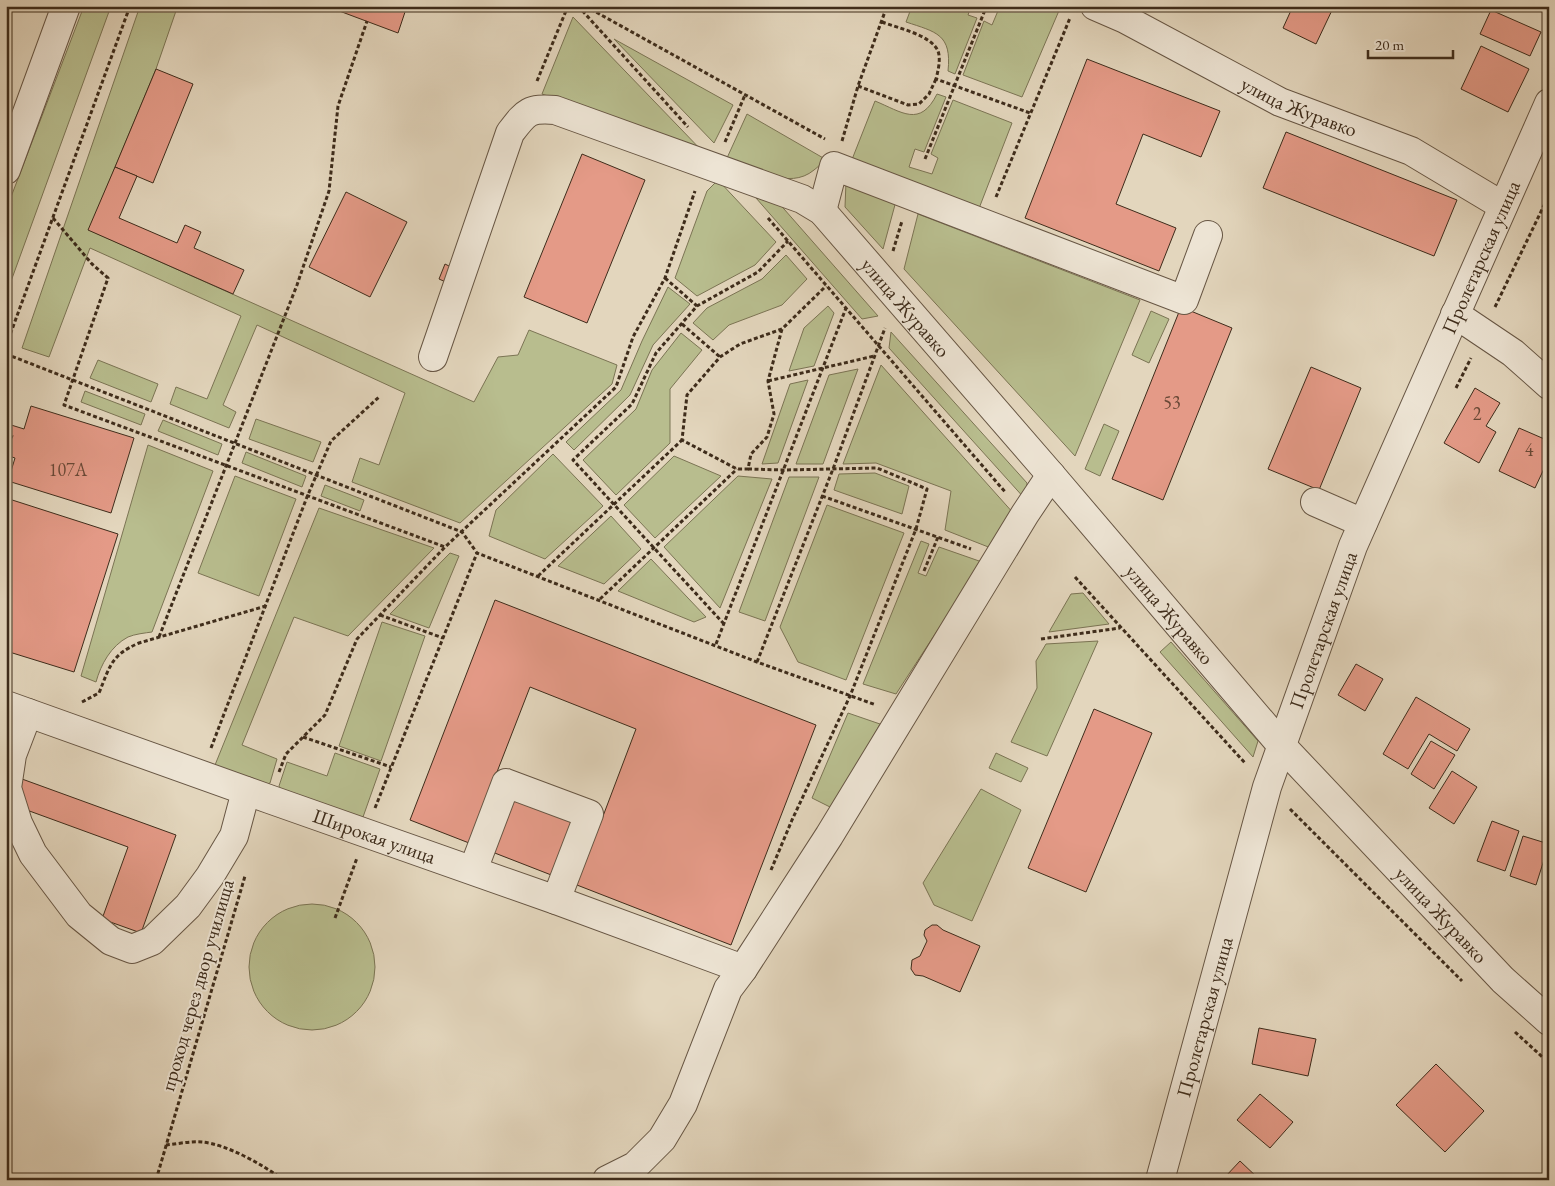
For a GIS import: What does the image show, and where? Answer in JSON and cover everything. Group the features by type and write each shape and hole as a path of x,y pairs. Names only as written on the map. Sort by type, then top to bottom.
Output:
{"street":[{"path":"6,170 66,6"},
{"name":"улица Журавко","path":"1083,11 1125,19 1280,102 1411,151 1503,206"},
{"name":"Пролетарская улица","path":"1160,1180 1267,787 1353,546 1549,103"},
{"path":"433,357 510,133 522,116 536,108 556,110 812,205 837,156 910,196 1184,300 1208,235"},
{"name":"улица Журавко","path":"812,205 890,290 1051,475 1282,746 1503,980 1549,1021"},
{"path":"1455,314 1549,374"},
{"path":"1514,353 1549,385"},
{"path":"607,1180 635,1166 662,1139 683,1104 728,989 743,969 829,836 1025,514 1051,475"},
{"path":"1315,502 1363,523"},
{"path":"17,709 8,788 18,823 34,854 78,915 110,941 132,949 152,941 188,906 210,876 258,795"},
{"name":"Широкая улица","path":"17,709 474,870 743,969"},
{"path":"474,870 506,783 589,814 556,900"}],"path":[{"path":"6,346 130,6"},
{"path":"522,116 568,6"},
{"path":"578,6 691,130"},
{"path":"585,6 745,95 837,156 858,86 888,6"},
{"path":"925,159 985,10"},
{"path":"985,224 1030,113 1083,11"},
{"path":"159,637 296,284 329,191 338,106 367,21"},
{"path":"858,86 908,105 919,104 929,94 936,79 939,65 938,51 928,39 882,22"},
{"path":"936,79 1030,113"},
{"path":"258,795 286,754 325,715 357,639 445,548 616,387 633,337 665,278 697,185 721,170 717,159 745,95"},
{"path":"757,662 879,346 910,196"},
{"path":"764,213 1025,514"},
{"path":"53,218 92,264 108,278 64,405 445,548"},
{"path":"724,624 573,460 632,404 656,353 697,306 758,272 788,241"},
{"path":"665,278 697,306"},
{"path":"538,576 682,440 687,396 720,357 740,344 782,329 826,286"},
{"path":"716,644 846,308"},
{"path":"682,324 720,357"},
{"path":"748,468 751,454 767,437 774,414 768,381 782,329"},
{"path":"6,354 462,532 477,553 716,644 757,662 902,715"},
{"path":"768,381 875,356"},
{"path":"200,775 307,497 331,441 380,397"},
{"path":"6,434 13,437"},
{"path":"682,440 737,469 876,468 927,489 916,529 850,696 769,874"},
{"path":"600,600 737,469"},
{"path":"822,496 998,558"},
{"path":"924,571 938,537"},
{"path":"335,918 366,832 477,553"},
{"path":"1075,578 1267,787 1462,981"},
{"path":"54,722 66,709 99,693 111,662 125,649 139,643 266,606"},
{"path":"380,615 443,638"},
{"path":"1041,639 1121,628"},
{"path":"303,737 391,768"},
{"name":"проход через двор училища","path":"156,1180 247,871"},
{"path":"1512,1029 1549,1063"},
{"path":"166,1145 202,1142 229,1149 269,1169 283,1180"}],"green space":[{"path":"84,6 111,6 6,295 6,210"},
{"path":"140,6 173,6 177,8 156,69 89,230 474,402 498,357 518,355 529,330 617,365 612,384 460,523 352,482 360,458 379,465 405,393 257,325 223,405 236,412 229,428 170,404 176,387 207,399 241,316 90,248 49,357 22,348"},
{"path":"912,6 971,6 968,15 977,18 955,74 948,71 949,59 947,49 940,36 906,22"},
{"path":"1000,6 1061,6 1022,97 963,75 984,21 992,25"},
{"path":"573,17 705,154 542,94"},
{"path":"614,39 733,105 714,143"},
{"path":"937,94 946,97 924,152 915,149 909,167 932,174 938,158 931,154 953,100 1012,123 978,211 851,162 875,101 902,113 917,114 931,105"},
{"path":"747,114 825,159 814,170 804,176 782,178 759,172 727,158"},
{"path":"718,180 776,242 755,265 697,296 675,278 707,191"},
{"path":"846,182 896,201 883,249 845,207"},
{"path":"756,198 777,201 878,316 862,319"},
{"path":"918,214 1140,300 1075,456 904,269"},
{"path":"786,255 807,279 782,305 729,325 713,340 693,323 707,308 762,279"},
{"path":"668,287 690,304 653,345 630,395 574,450 566,442 621,390"},
{"path":"828,306 834,313 814,366 789,371 804,328"},
{"path":"1151,311 1169,319 1149,363 1132,355"},
{"path":"891,332 1027,483 1026,500 889,348"},
{"path":"681,333 702,350 670,389 670,443 616,495 583,460 636,409 652,370"},
{"path":"98,360 158,384 151,402 90,378"},
{"path":"881,365 1015,515 996,550 945,530 951,491 876,463 843,464"},
{"path":"858,369 823,464 796,464 829,375"},
{"path":"808,380 778,463 762,464 790,384"},
{"path":"85,391 145,414 141,425 81,402"},
{"path":"256,419 321,442 313,462 249,439"},
{"path":"163,420 222,444 218,455 158,431"},
{"path":"1104,424 1119,431 1100,476 1085,469"},
{"path":"148,445 213,471 152,632 128,637 117,645 104,662 96,682 81,676"},
{"path":"246,452 306,476 302,487 242,463"},
{"path":"553,454 603,506 545,559 489,536 496,510"},
{"path":"674,456 721,476 655,538 624,505"},
{"path":"875,473 909,486 902,514 834,490 839,474"},
{"path":"235,476 296,499 259,596 198,573"},
{"path":"738,476 772,479 720,608 664,547"},
{"path":"789,477 819,477 765,621 739,612"},
{"path":"325,485 364,500 360,511 321,496"},
{"path":"827,505 904,533 846,680 798,662 780,627"},
{"path":"319,508 434,548 348,636 294,617 242,745 277,759 270,783 257,788 213,770"},
{"path":"611,516 641,549 604,584 558,566"},
{"path":"921,541 929,544 918,573 926,576 939,547 982,562 896,694 863,684"},
{"path":"450,553 459,556 429,628 390,614"},
{"path":"651,559 706,617 694,622 618,591"},
{"path":"1083,593 1109,624 1049,632 1071,594"},
{"path":"382,622 425,636 381,761 339,746"},
{"path":"1098,641 1047,756 1011,742 1037,688 1036,661 1046,644"},
{"path":"1171,642 1258,741 1253,757 1160,652"},
{"path":"848,713 880,724 834,809 812,798"},
{"path":"335,753 380,769 363,817 351,820 285,798 279,786 287,762 327,776"},
{"path":"996,753 1028,768 1021,782 989,768"},
{"path":"981,789 1021,810 972,921 934,905 923,883"},
{"path":"312,904 336,909 347,914 357,922 365,932 370,943 375,967 370,991 365,1002 357,1012 347,1020 336,1025 312,1030 288,1025 277,1020 267,1012 259,1002 254,991 249,967 254,943 259,932 267,922 277,914 288,909"}],"building":[{"path":"326,6 407,6 398,33"},
{"path":"1293,6 1334,6 1316,44 1283,28"},
{"path":"1491,10 1541,32 1530,56 1480,34"},
{"path":"1481,46 1529,69 1508,112 1461,89"},
{"path":"1087,59 1220,111 1201,157 1143,134 1116,204 1176,228 1159,271 1025,218"},
{"path":"156,69 193,84 153,183 115,167"},
{"path":"1286,132 1457,200 1434,256 1263,188"},
{"path":"582,154 645,180 587,323 524,297"},
{"path":"115,167 137,176 119,218 177,243 185,225 201,232 194,248 244,270 233,294 88,230"},
{"path":"346,192 407,222 370,297 309,267"},
{"path":"445,264 455,269 448,283 439,279"},
{"path":"1181,307 1232,328 1163,500 1112,479"},
{"path":"1311,367 1361,388 1319,490 1268,469"},
{"path":"1475,388 1500,403 1486,426 1496,432 1479,463 1444,443"},
{"path":"31,406 134,438 111,513 8,481 15,458 6,455 6,429 8,424 24,429"},
{"path":"1519,428 1549,441 1549,458 1535,488 1499,471"},
{"path":"6,498 118,534 74,672 6,651"},
{"path":"495,600 816,725 731,945 410,820","holes":["530,687 636,729 597,832 490,790"]},
{"path":"1356,664 1383,679 1365,711 1338,695"},
{"path":"1416,697 1470,729 1457,751 1429,734 1408,769 1383,754"},
{"path":"1094,709 1152,733 1086,892 1028,868"},
{"path":"1431,741 1455,755 1434,789 1411,774"},
{"path":"1452,771 1477,787 1454,824 1429,808"},
{"path":"22,779 176,835 141,933 102,919 128,847 13,805"},
{"path":"1492,821 1519,831 1505,871 1477,861"},
{"path":"1523,836 1549,844 1536,885 1510,876"},
{"path":"932,925 937,925 943,930 980,946 960,992 923,976 915,975 911,969 912,960 920,956 927,941 924,935 925,930"},
{"path":"1259,1028 1316,1039 1308,1076 1252,1064"},
{"path":"1436,1064 1484,1111 1445,1152 1396,1105"},
{"path":"1260,1094 1293,1122 1270,1148 1237,1120"},
{"path":"1240,1161 1260,1180 1228,1180 1225,1177"}]}
